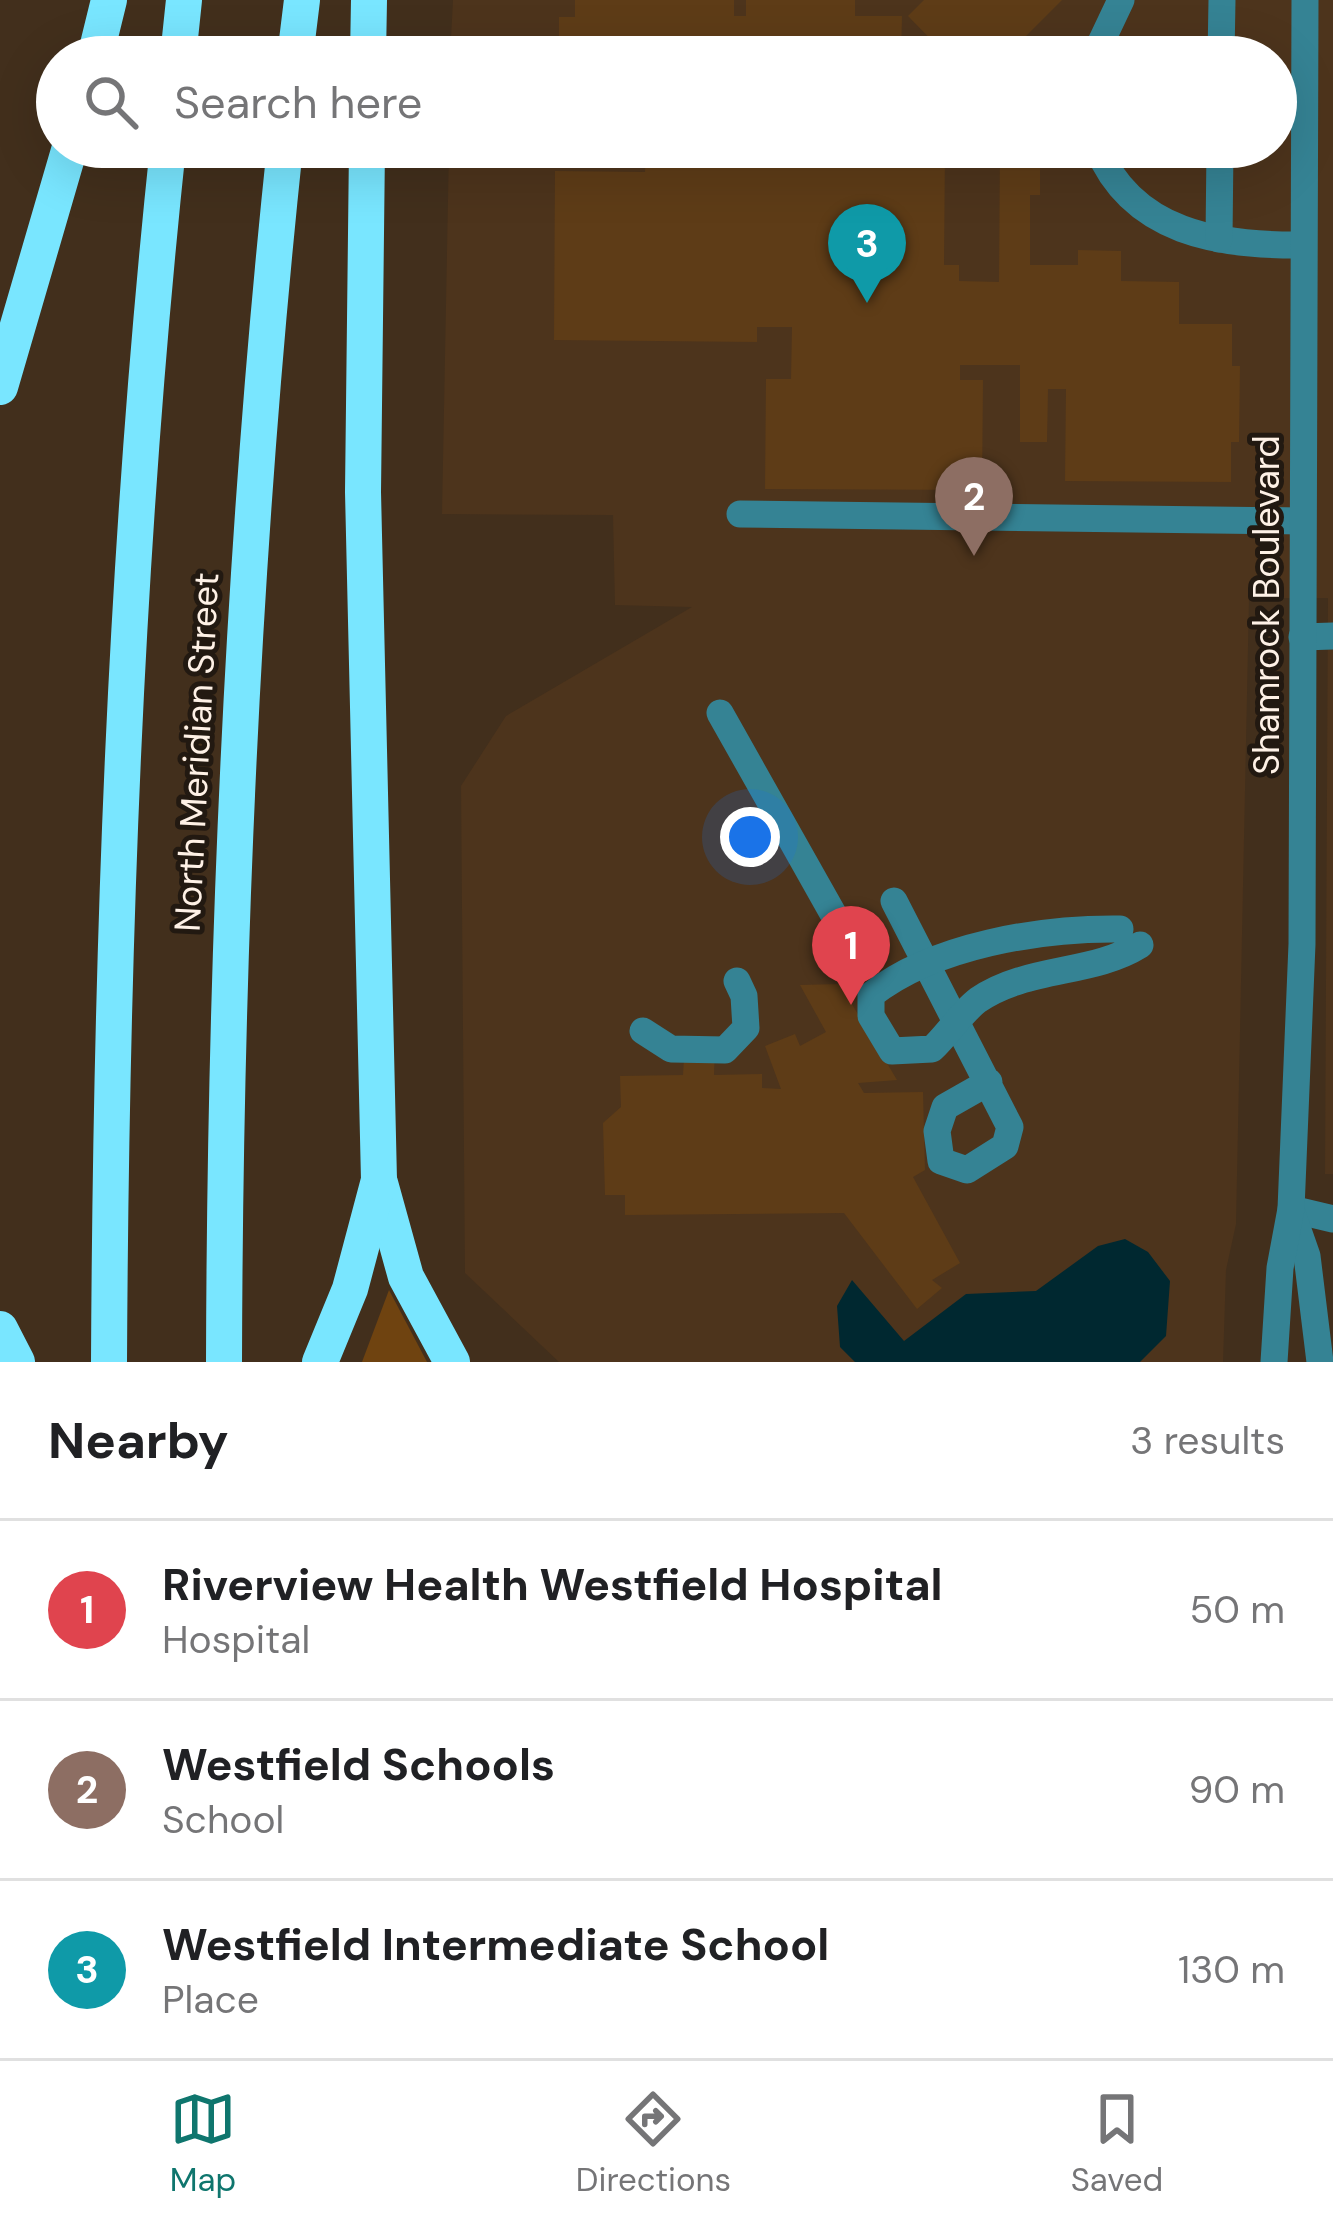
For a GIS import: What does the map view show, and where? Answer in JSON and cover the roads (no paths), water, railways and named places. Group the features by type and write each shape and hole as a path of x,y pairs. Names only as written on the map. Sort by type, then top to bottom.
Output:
{"highway":[{"path":"100,36 109,0"},
{"path":"180,36 184,0"},
{"path":"298,36 302,0"},
{"path":"368,36 369,0"},
{"path":"0,387 64,168"},
{"name":"North Meridian Street","path":"109,1362 112,969 123,668 166,168"},
{"name":"North Meridian Street","path":"224,1362 235,789 250,520 283,168"},
{"path":"367,168 363,492 379,1180 406,1277 422,1315 452,1362"},
{"path":"320,1362 350,1289 379,1180"},
{"path":"0,1329 17,1362"}],"street":[{"path":"1104,36 1121,0"},
{"path":"1221,36 1222,0"},
{"name":"Shamrock Boulevard","path":"1274,1362 1280,1268 1291,1209 1302,944 1305,0"},
{"path":"1111,168 1137,207 1174,227 1219,239 1303,244"},
{"path":"1219,239 1220,168"},
{"path":"740,514 1302,521"},
{"path":"1302,637 1333,636"},
{"path":"720,712 840,926"},
{"path":"894,901 989,1082"},
{"path":"1028,934 1130,937 1112,962 1032,976 979,1000 932,1049 892,1051 871,1016 871,995 895,976 926,965 1028,934"},
{"path":"643,1031 670,1049 725,1050 746,1028 744,996 737,981"},
{"path":"1291,1209 1333,1219"},
{"name":"Shamrock Boulevard","path":"1291,1209 1307,1256 1320,1362"}],"water":[{"path":"1125,1239 1148,1252 1170,1281 1166,1336 1140,1362 855,1362 840,1347 837,1306 852,1280 904,1341 966,1294 1036,1291 1098,1246"}],"place":[{"name":"Westfield Intermediate School","path":"867,303"},
{"name":"Westfield Schools","path":"974,556"},
{"name":"Riverview Health Westfield Hospital","path":"851,1005"}]}
